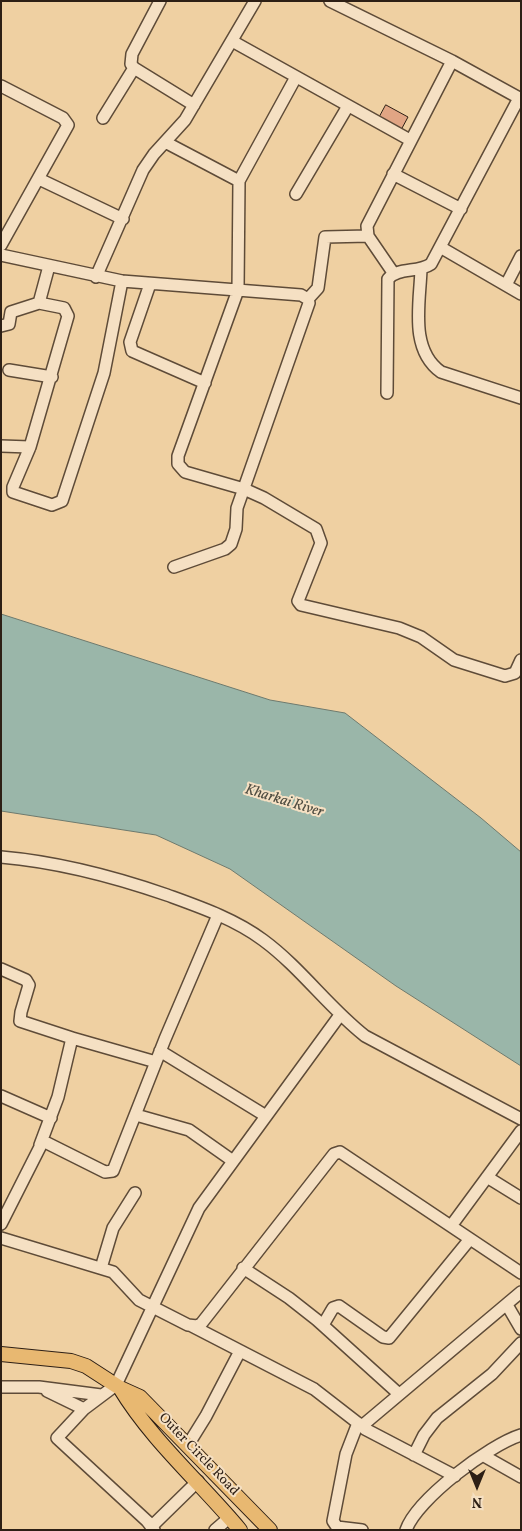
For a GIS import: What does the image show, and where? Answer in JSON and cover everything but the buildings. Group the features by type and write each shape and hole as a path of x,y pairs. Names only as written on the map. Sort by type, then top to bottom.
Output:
{"main road":[{"name":"Outer Circle Road","path":"1,1354 71,1361 86,1366 118,1386 140,1396 270,1530"},
{"name":"Outer Circle Road","path":"118,1386 136,1412 240,1530"}],"street":[{"path":"160,1 132,54 131,64 134,68 194,105"},
{"path":"96,277 143,170 154,154 176,132 194,105 255,1"},
{"path":"330,1 452,60 520,99 431,264 421,269 394,274 388,279 387,392"},
{"path":"232,42 410,140"},
{"path":"394,274 368,236 368,222 452,60"},
{"path":"103,118 134,68"},
{"path":"296,77 239,180 238,290 178,456 178,464 185,472 244,489 264,498 320,533 322,543 298,601 301,605 410,632 429,642 454,660 505,676 515,673 521,660"},
{"path":"1,86 66,121 67,130 1,245"},
{"path":"296,194 348,106"},
{"path":"165,142 239,180"},
{"path":"393,174 461,210"},
{"path":"39,179 123,219"},
{"path":"174,567 225,549 231,544 236,529 237,508 309,303 308,299 318,288 325,237 368,236"},
{"path":"440,247 521,294"},
{"path":"1,255 96,277 122,281 301,295 308,299"},
{"path":"506,285 521,256"},
{"path":"39,303 49,266"},
{"path":"421,269 418,330 422,347 434,367 441,372 521,398"},
{"path":"1,326 9,324 11,312 39,303 64,308 68,316 52,377 30,446 13,487 13,492 48,504 58,504 62,501 104,373 122,281"},
{"path":"150,284 130,342 132,351 204,383"},
{"path":"8,370 52,377"},
{"path":"1,446 30,446"},
{"path":"1,857 78,868 121,879 232,920 263,940 292,966 340,1015 365,1036 389,1051 521,1120"},
{"path":"40,1145 47,1143 111,1173 218,915"},
{"path":"1,969 26,980 29,985 20,1012 20,1021 156,1062"},
{"path":"198,1482 152,1528 57,1438 84,1409 101,1395 118,1386 194,1216 340,1015"},
{"path":"1,1224 40,1145 51,1118 72,1038"},
{"path":"160,1051 266,1116"},
{"path":"1,1096 51,1118"},
{"path":"136,1115 189,1130 233,1161"},
{"path":"451,1226 521,1131"},
{"path":"192,1326 202,1324 243,1268 337,1152 342,1153 521,1273"},
{"path":"487,1178 521,1198"},
{"path":"101,1268 113,1228 135,1193"},
{"path":"1,1238 101,1268 120,1277 134,1295 152,1307 314,1389 360,1425 455,1476"},
{"path":"323,1325 333,1308 339,1306 383,1337 389,1338 470,1239"},
{"path":"243,1268 289,1298 323,1325 399,1394"},
{"path":"362,1530 337,1526 333,1521 346,1454 360,1425 521,1292"},
{"path":"507,1305 521,1329"},
{"path":"414,1455 424,1435 437,1418 492,1374 521,1343"},
{"path":"188,1444 206,1416 240,1351"},
{"path":"1,1387 39,1387 101,1395"},
{"path":"39,1387 84,1409"},
{"path":"406,1530 421,1504 455,1476 511,1438 521,1435"},
{"path":"484,1456 521,1477"},
{"path":"216,1530 230,1517"}],"water":[{"name":"Kharkai River","path":"1,614 270,700 345,713 481,818 521,852 521,1066 396,986 230,869 156,835 1,811"}]}
